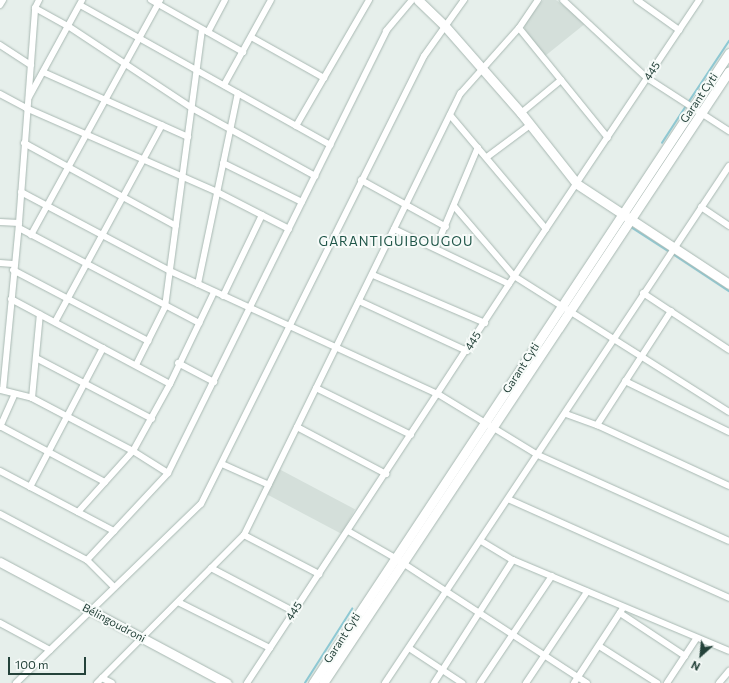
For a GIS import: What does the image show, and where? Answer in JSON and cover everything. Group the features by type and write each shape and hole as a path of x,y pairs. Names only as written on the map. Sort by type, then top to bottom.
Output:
{"main road":[{"path":"418,0 444,25 521,113 577,184 729,284"},
{"name":"Garant Cyti","path":"313,683 729,53"},
{"name":"Garant Cyti","path":"323,683 729,71"},
{"name":"Bélingoudroni","path":"0,562 227,683"}],"street":[{"path":"0,5 3,0"},
{"path":"39,0 35,8 28,100 26,108 19,226 13,267 8,348 2,390 32,398 133,451 168,473"},
{"path":"150,0 159,2 243,52"},
{"path":"136,365 165,306 197,70 205,30 225,0"},
{"path":"224,85 271,0"},
{"path":"296,126 369,0"},
{"path":"86,560 168,473 386,31 412,0"},
{"path":"16,683 201,504 424,56 444,25 464,0"},
{"path":"97,683 244,535 373,275 394,228 461,93 481,68 519,28 538,0"},
{"path":"563,0 647,78 729,131"},
{"path":"637,0 679,30"},
{"name":"445","path":"247,683 293,611 348,531 467,351 514,276 608,138 699,0"},
{"path":"28,100 81,2 139,38 330,145"},
{"path":"31,235 159,2"},
{"path":"35,8 68,26 192,108 315,176"},
{"path":"519,28 608,138"},
{"path":"251,37 324,78"},
{"path":"0,45 31,66"},
{"path":"43,72 188,137"},
{"path":"521,113 561,80"},
{"path":"198,284 238,93"},
{"path":"0,94 26,108 217,192 289,229"},
{"path":"450,115 546,228"},
{"path":"487,157 530,125"},
{"path":"55,322 162,126"},
{"path":"24,143 176,226"},
{"path":"436,247 446,227 478,147"},
{"path":"223,163 302,202"},
{"path":"385,683 566,414 673,247 729,166"},
{"path":"361,180 446,227"},
{"path":"21,192 170,271 438,394 492,429 538,455 729,541"},
{"path":"454,206 514,276 561,307 614,337 729,412"},
{"path":"701,207 729,226"},
{"path":"223,296 262,215"},
{"path":"0,222 19,226 31,235 198,323"},
{"path":"394,228 436,247 509,284"},
{"path":"0,263 13,267 68,299 148,341"},
{"path":"373,275 485,323"},
{"path":"78,512 133,451 170,384 178,363 214,292"},
{"path":"643,293 729,350"},
{"path":"11,299 170,384"},
{"path":"359,301 467,351"},
{"path":"597,425 671,311"},
{"path":"32,398 40,314"},
{"path":"0,348 8,348"},
{"path":"30,487 103,348"},
{"path":"36,358 152,419"},
{"path":"178,363 214,382"},
{"path":"625,381 729,432"},
{"path":"316,388 411,435"},
{"path":"15,394 0,426 105,482"},
{"path":"566,414 597,425 729,486"},
{"path":"297,427 386,474"},
{"path":"222,464 269,485"},
{"path":"0,471 114,531"},
{"path":"508,499 729,598"},
{"path":"0,514 86,560 114,587"},
{"path":"348,531 404,563 587,683"},
{"path":"244,535 319,574"},
{"path":"481,541 512,560 587,592 622,611 685,656"},
{"path":"434,683 481,613 512,560"},
{"path":"211,568 293,611"},
{"path":"480,683 552,576"},
{"path":"526,683 587,592"},
{"path":"178,602 270,648"},
{"path":"622,611 729,651"},
{"path":"574,683 622,611"},
{"path":"1,625 50,650"},
{"path":"667,683 696,639"},
{"path":"599,646 657,683"},
{"path":"409,648 462,683"},
{"path":"719,683 729,671"},
{"path":"102,678 112,683"}],"shaded area":[{"path":"543,0 556,0 586,23 545,56 525,30 524,24"},
{"path":"279,469 355,509 342,534 266,494"}],"waterway":[{"path":"688,103 729,41"},
{"path":"662,143 686,106"},
{"path":"631,227 670,252"},
{"path":"673,254 729,291"},
{"path":"305,683 352,609"}],"district":[{"name":"GARANTIGUIBOUGOU","path":"396,241"}]}
